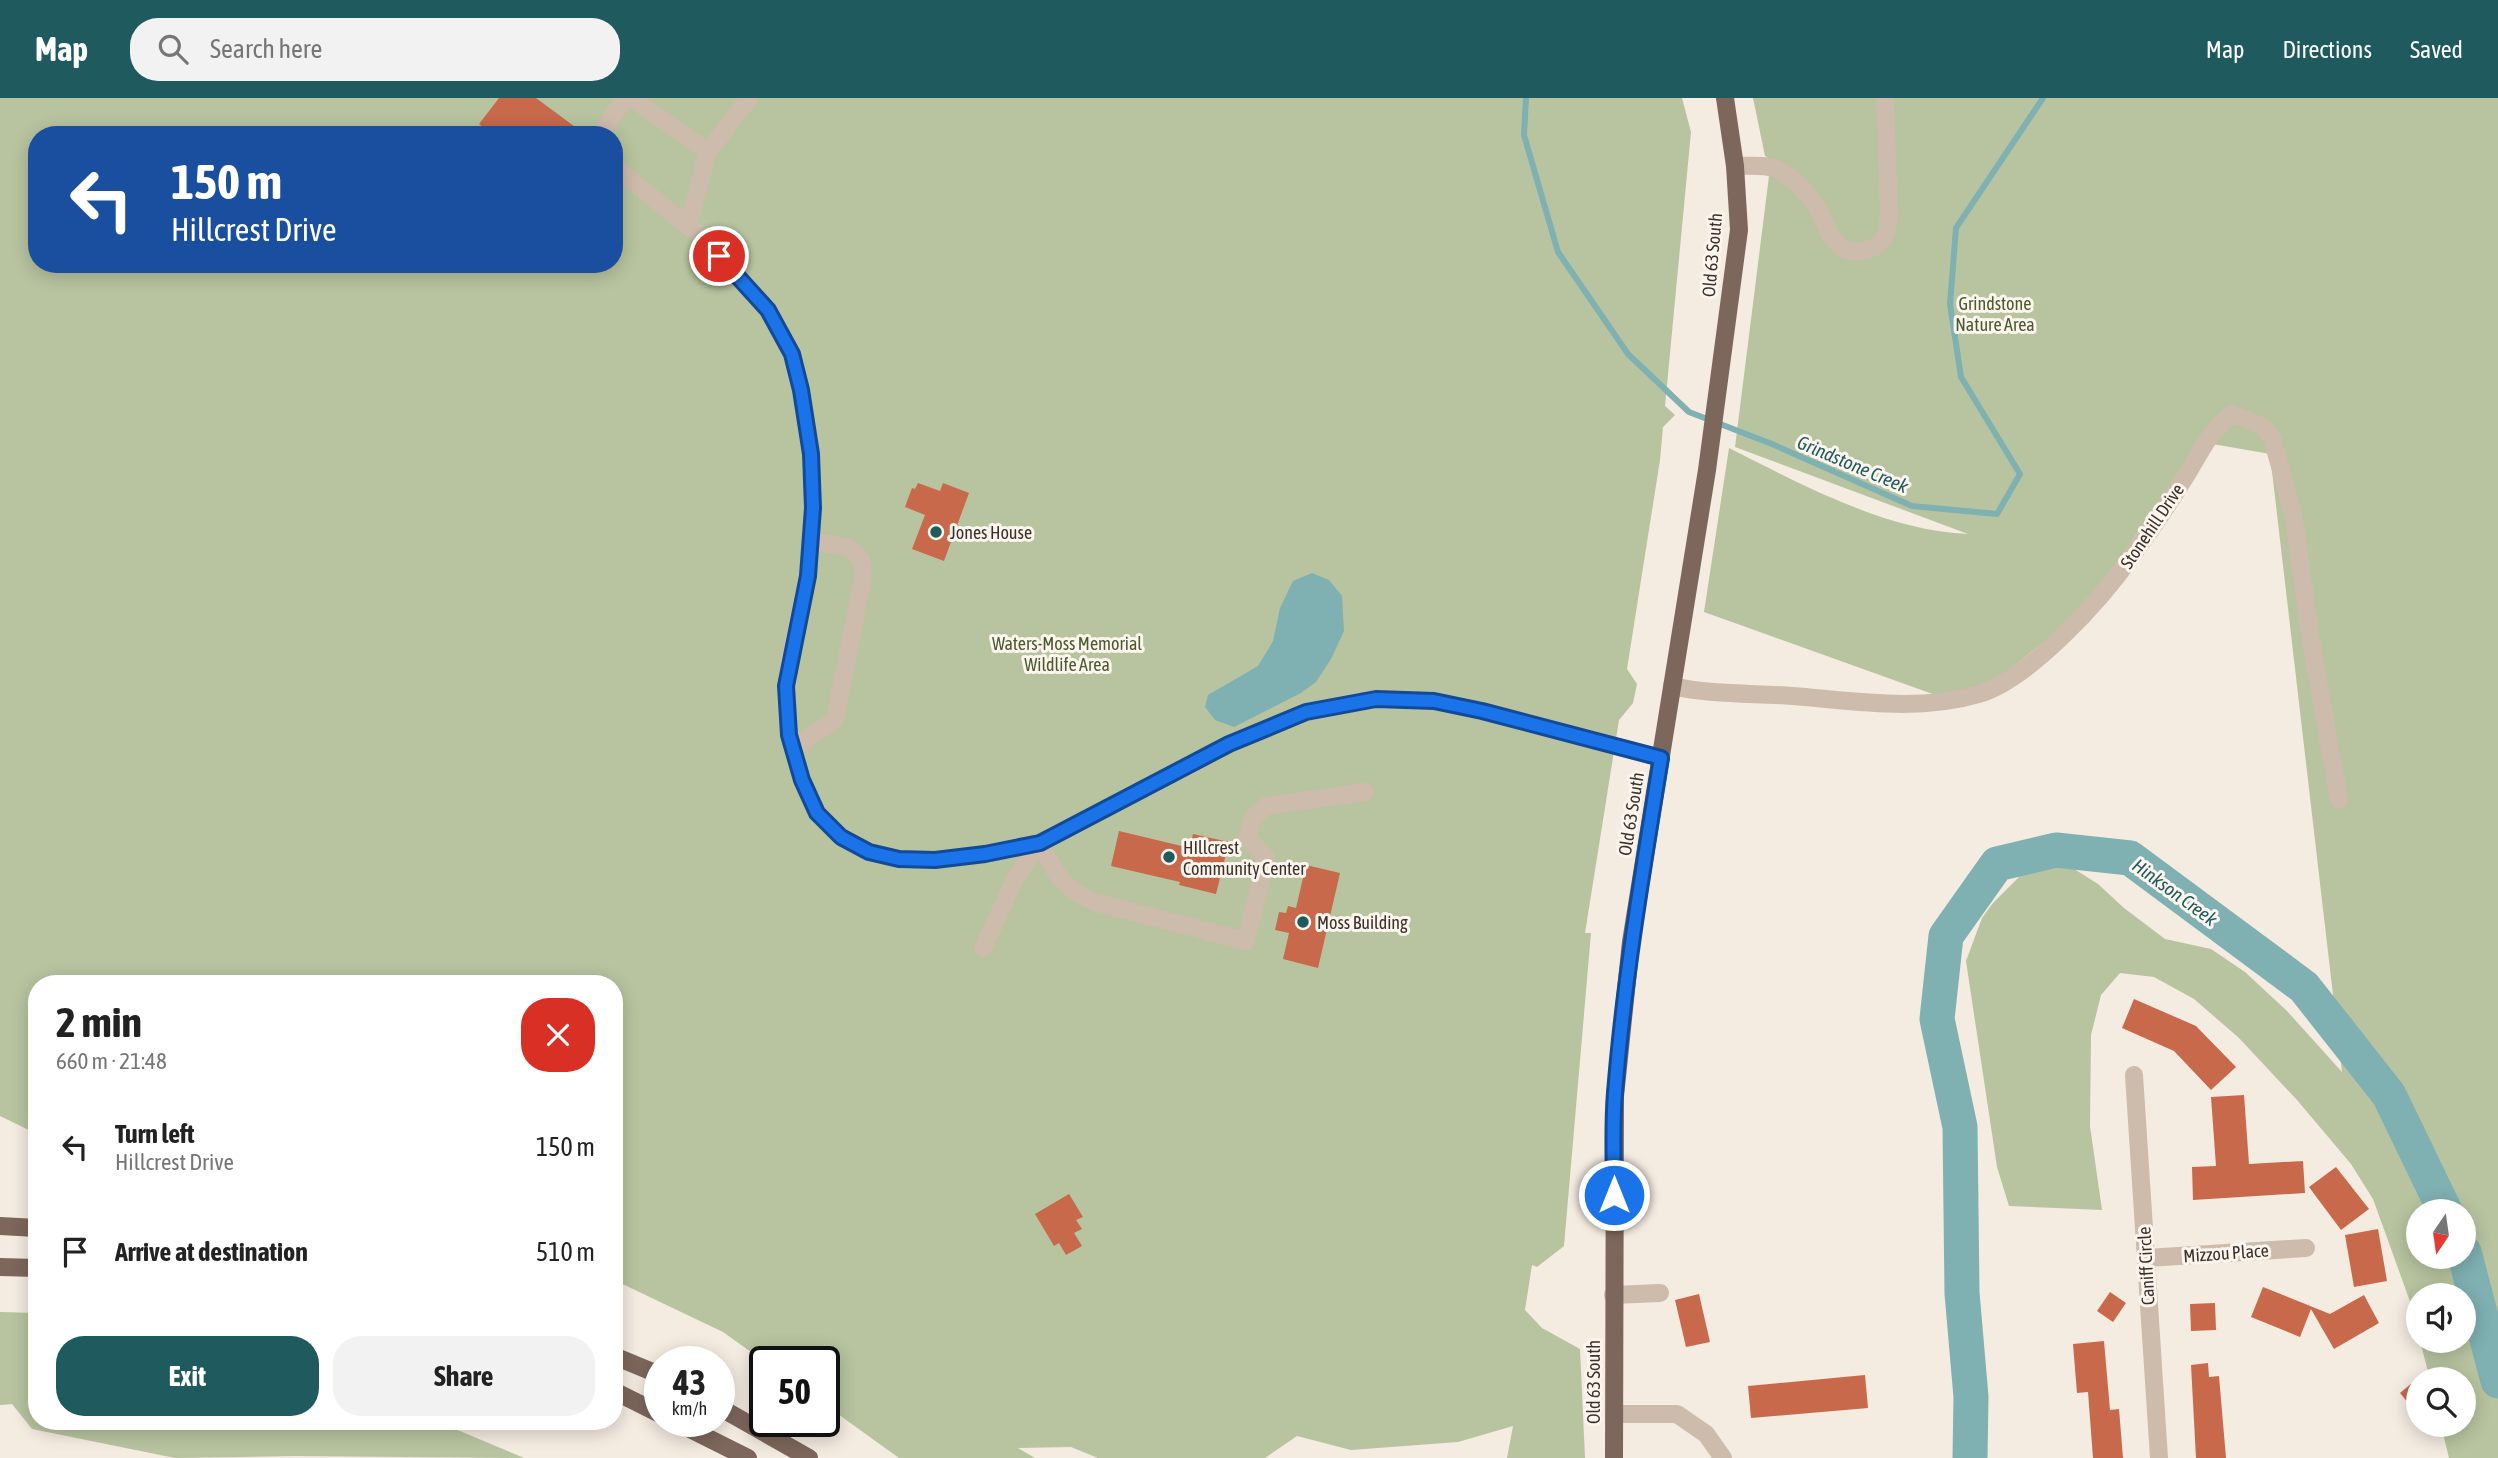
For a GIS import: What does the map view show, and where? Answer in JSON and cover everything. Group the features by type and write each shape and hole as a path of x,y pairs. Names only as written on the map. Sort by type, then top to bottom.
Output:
{"main road":[{"name":"Old 63 South","path":"1614,1458 1615,1096 1631,942 1707,470 1739,230 1735,166 1725,98"},
{"path":"0,1226 28,1228"},
{"path":"0,1267 28,1269"},
{"path":"623,1360 644,1368"},
{"path":"623,1396 644,1406"},
{"path":"735,1416 809,1458"},
{"path":"706,1437 748,1458"}],"street":[{"path":"606,126 625,98"},
{"path":"632,98 708,152"},
{"path":"688,226 708,152 749,98"},
{"path":"1735,166 1776,169 1800,186 1840,246 1854,251 1877,246 1885,236 1889,217 1885,98"},
{"path":"623,174 703,238 768,310 792,354 801,390 811,454 813,508 808,576 786,686 788,725 802,780 817,813 841,837 869,852 899,859 935,860 1040,843 1229,744 1306,712 1376,699 1434,701 1661,758"},
{"name":"Stonehill Drive","path":"1672,686 1689,690 1872,704 1941,702 1980,694 2013,678 2053,645 2111,586 2183,480 2206,440 2219,424 2232,414 2262,426 2272,438 2293,513 2311,641 2339,800"},
{"path":"793,748 835,720 863,577 861,559 850,548 811,541"},
{"path":"1040,843 1055,874 1072,891 1094,902 1246,941 1266,858 1247,837 1253,818 1266,806 1364,792"},
{"path":"983,948 1017,875 1040,843"},
{"name":"Caniff Circle","path":"2134,1075 2159,1458"},
{"name":"Mizzou Place","path":"2147,1258 2306,1248"},
{"path":"1613,1295 1660,1293"},
{"path":"1615,1414 1677,1414 1706,1434 1723,1458"}],"green space":[{"name":"Waters-Moss Memorial Wildlife Area","path":"0,98 1682,98 1691,132 1665,406 1675,415 1663,427 1627,669 1637,684 1633,703 1619,720 1585,933 1591,933 1564,1246 1537,1267 1532,1265 1525,1310 1542,1328 1580,1349 1585,1458 1507,1458 1513,1426 1458,1442 1351,1450 1297,1436 1265,1458 1098,1458 1071,1447 1018,1448 1035,1458 899,1458 840,1416 840,1346 749,1346 749,1351 723,1332 623,1284 623,975 28,975 28,1130 0,1116"},
{"name":"Grindstone Nature Area","path":"1753,98 2498,98 2498,1458 2449,1458 2444,1437 2476,1437 2476,1367 2427,1367 2423,1353 2476,1353 2476,1283 2406,1283 2406,1290 2373,1199 2351,1164 2297,1100 2239,1038 2194,999 2154,977 2120,973 2101,995 2091,1035 2090,1126 2102,1210 2009,1206 1997,1167 1966,961 1982,918 2027,869 2068,865 2098,884 2165,939 2211,949 2245,972 2287,1011 2342,1072 2270,454 2201,442 2084,609 1986,689 1941,697 1704,612 1729,448 1815,490 1875,515 1937,531 1968,534 1735,447 1771,160 1765,156"},
{"path":"0,1312 28,1313 28,1424 12,1404 0,1405"},
{"path":"37,1430 457,1430 524,1458 295,1456 175,1458"}],"water":[{"path":"1312,573 1329,580 1342,596 1344,631 1316,682 1301,693 1234,727 1215,720 1205,707 1208,695 1258,666 1273,641 1280,608 1293,581"}],"building":[{"path":"499,98 536,98 574,126 482,126 479,124"},
{"name":"Jones House","path":"918,483 940,491 943,483 969,493 944,561 912,549 925,515 905,507 912,488 915,489"},
{"name":"HIllcrest Community Center","path":"1119,831 1190,848 1193,834 1229,842 1216,894 1179,885 1180,882 1111,866"},
{"name":"Moss Building","path":"1306,865 1340,873 1318,968 1283,959 1289,933 1275,930 1279,912 1286,913 1288,906 1296,908"},
{"path":"2134,999 2196,1026 2236,1067 2211,1090 2174,1051 2122,1028"},
{"path":"2244,1095 2249,1164 2303,1161 2305,1193 2193,1200 2192,1167 2216,1166 2211,1097"},
{"path":"2336,1167 2369,1209 2341,1230 2309,1187"},
{"path":"1069,1194 1083,1217 1076,1220 1082,1229 1074,1233 1082,1246 1066,1255 1059,1243 1054,1246 1035,1214"},
{"path":"2378,1229 2387,1281 2354,1287 2345,1235"},
{"path":"2263,1287 2330,1314 2364,1295 2379,1323 2334,1349 2311,1309 2300,1337 2251,1317"},
{"path":"2110,1292 2126,1303 2113,1322 2097,1311"},
{"path":"1699,1294 1710,1342 1686,1347 1675,1300"},
{"path":"2215,1303 2216,1330 2191,1331 2190,1304"},
{"path":"2104,1341 2110,1410 2119,1409 2123,1458 2093,1458 2088,1392 2077,1393 2073,1344"},
{"path":"2208,1363 2209,1377 2219,1376 2226,1458 2196,1458 2191,1365"},
{"path":"1865,1375 1868,1408 1751,1418 1748,1386"},
{"path":"2406,1388 2406,1400 2400,1393"}],"waterway":[{"name":"Grindstone Creek","path":"1526,98 1524,135 1558,252 1628,354 1689,412 1772,444 1912,506 1997,514 2020,474 1961,377 1950,304 1956,228 2043,98"},
{"name":"Hinkson Creek","path":"1970,1458 1971,1397 1962,1293 1960,1127 1937,1019 1946,936 1997,864 2056,850 2130,858 2304,987 2389,1095 2439,1199"},
{"name":"Hinkson Creek","path":"2468,1269 2498,1381"}],"place":[{"name":"Jones House","path":"936,532"},
{"name":"HIllcrest Community Center","path":"1169,857"},
{"name":"Moss Building","path":"1303,922"}],"route":[{"path":"719,256 768,310 792,354 801,390 811,454 813,508 808,576 786,686 789,735 802,780 817,813 841,837 869,852 899,859 935,860 1040,843 1229,744 1306,712 1376,699 1434,701 1661,758 1625,993 1615,1096 1614,1195"}]}
